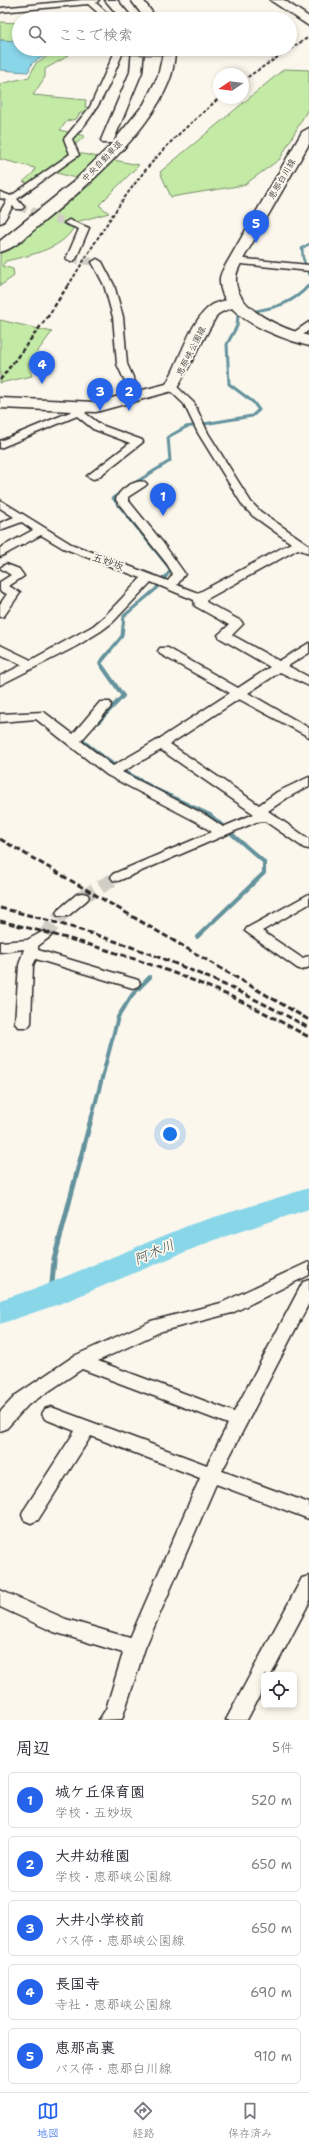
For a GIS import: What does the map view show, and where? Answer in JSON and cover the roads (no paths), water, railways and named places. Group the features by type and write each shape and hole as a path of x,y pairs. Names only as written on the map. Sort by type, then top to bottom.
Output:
{"main road":[{"path":"111,0 121,12"},
{"path":"137,0 150,12"},
{"path":"150,0 155,12"},
{"path":"276,0 294,12"},
{"path":"297,14 309,22"},
{"path":"108,140 136,72 137,56"},
{"name":"中央自動車道","path":"0,236 56,192 108,140 139,97 151,77 156,56"},
{"name":"中央自動車道","path":"0,248 67,195 118,146 145,111 165,78 169,56"},
{"name":"恵那白川線","path":"242,309 230,289 228,278 235,261 309,132"},
{"name":"恵那峡公園線","path":"0,403 84,410 171,387 178,377 192,344 210,314 217,308 242,309"},
{"path":"242,309 301,339"}],"street":[{"path":"0,10 91,1 103,12"},
{"path":"0,220 12,199 75,155 68,139 80,127 101,98 117,56"},
{"path":"0,195 12,199 19,207"},
{"path":"69,223 84,228 71,259"},
{"path":"235,261 309,268"},
{"path":"97,262 109,285 118,317 122,364 137,397"},
{"path":"301,339 309,325"},
{"path":"171,387 189,403 203,432 247,504 257,514 304,546 201,598 198,603 237,624 224,635 247,650 309,682"},
{"path":"0,445 84,410 97,427 138,442 93,476"},
{"path":"141,484 123,495 122,500 147,532 165,550 179,574 170,586"},
{"name":"五妙坂","path":"0,503 67,546 201,598"},
{"path":"0,527 23,518"},
{"path":"0,553 40,530"},
{"path":"0,586 18,576 15,572 6,568"},
{"path":"0,681 30,664 75,643 98,627 109,619 149,577"},
{"path":"0,586 14,593 0,613"},
{"path":"112,772 161,744 309,647"},
{"path":"0,649 30,664"},
{"path":"164,651 309,733"},
{"path":"74,741 105,705"},
{"path":"0,718 39,714 112,772 227,831"},
{"path":"161,744 309,845"},
{"path":"118,877 264,814 282,795 309,782"},
{"path":"63,913 82,897"},
{"path":"309,898 252,931 302,966 309,961"},
{"path":"23,1023 26,965 31,948 44,936"},
{"path":"0,947 31,948 133,983"},
{"path":"0,1424 22,1400 80,1361 157,1326 226,1308 309,1268"},
{"path":"109,1720 115,1713 135,1648 211,1474 309,1286"},
{"path":"80,1361 238,1421"},
{"path":"51,1414 309,1511"},
{"path":"31,1515 87,1427"},
{"path":"236,1720 309,1584"},
{"path":"0,1598 61,1626 135,1648"}],"water":[{"path":"0,40 12,41 12,56 44,56 32,63 28,72 0,70"}],"waterway":[{"path":"309,244 302,248 303,258 309,274"},
{"path":"250,312 275,307 290,301 309,285"},
{"path":"130,486 170,461 168,437 186,427 252,416 259,410 253,402 229,384 227,344 237,326 238,315 244,313"},
{"path":"109,652 122,636 124,616 156,589 171,570 113,498 123,491"},
{"path":"97,723 123,696 100,663 110,651"},
{"path":"82,737 80,739 115,766 155,789 210,815 264,862 264,873 197,937"},
{"path":"91,1120 118,1017 132,995 150,977"},
{"path":"51,1295 54,1260 91,1119"},
{"name":"阿木川","path":"0,1312 51,1295 203,1232 309,1198"}],"tunnel":[{"path":"19,207 69,223"},
{"path":"71,259 97,262"},
{"path":"82,897 118,877"},
{"path":"44,936 63,913"}],"railway":[{"path":"297,45 309,37"},
{"path":"249,76 279,56"},
{"path":"68,286 102,231 139,178 173,140 213,103"},
{"path":"0,380 49,315 68,285"},
{"path":"0,839 309,1020"},
{"path":"0,908 41,918 80,930 159,957 235,990 309,1028"},
{"path":"0,921 94,946 187,978 247,1004 309,1037"}],"place":[{"name":"恵那高裏","path":"256,243"},
{"name":"長国寺","path":"42,384"},
{"name":"大井小学校前","path":"100,411"},
{"name":"大井幼稚園","path":"129,411"},
{"name":"城ケ丘保育園","path":"163,516"}]}
